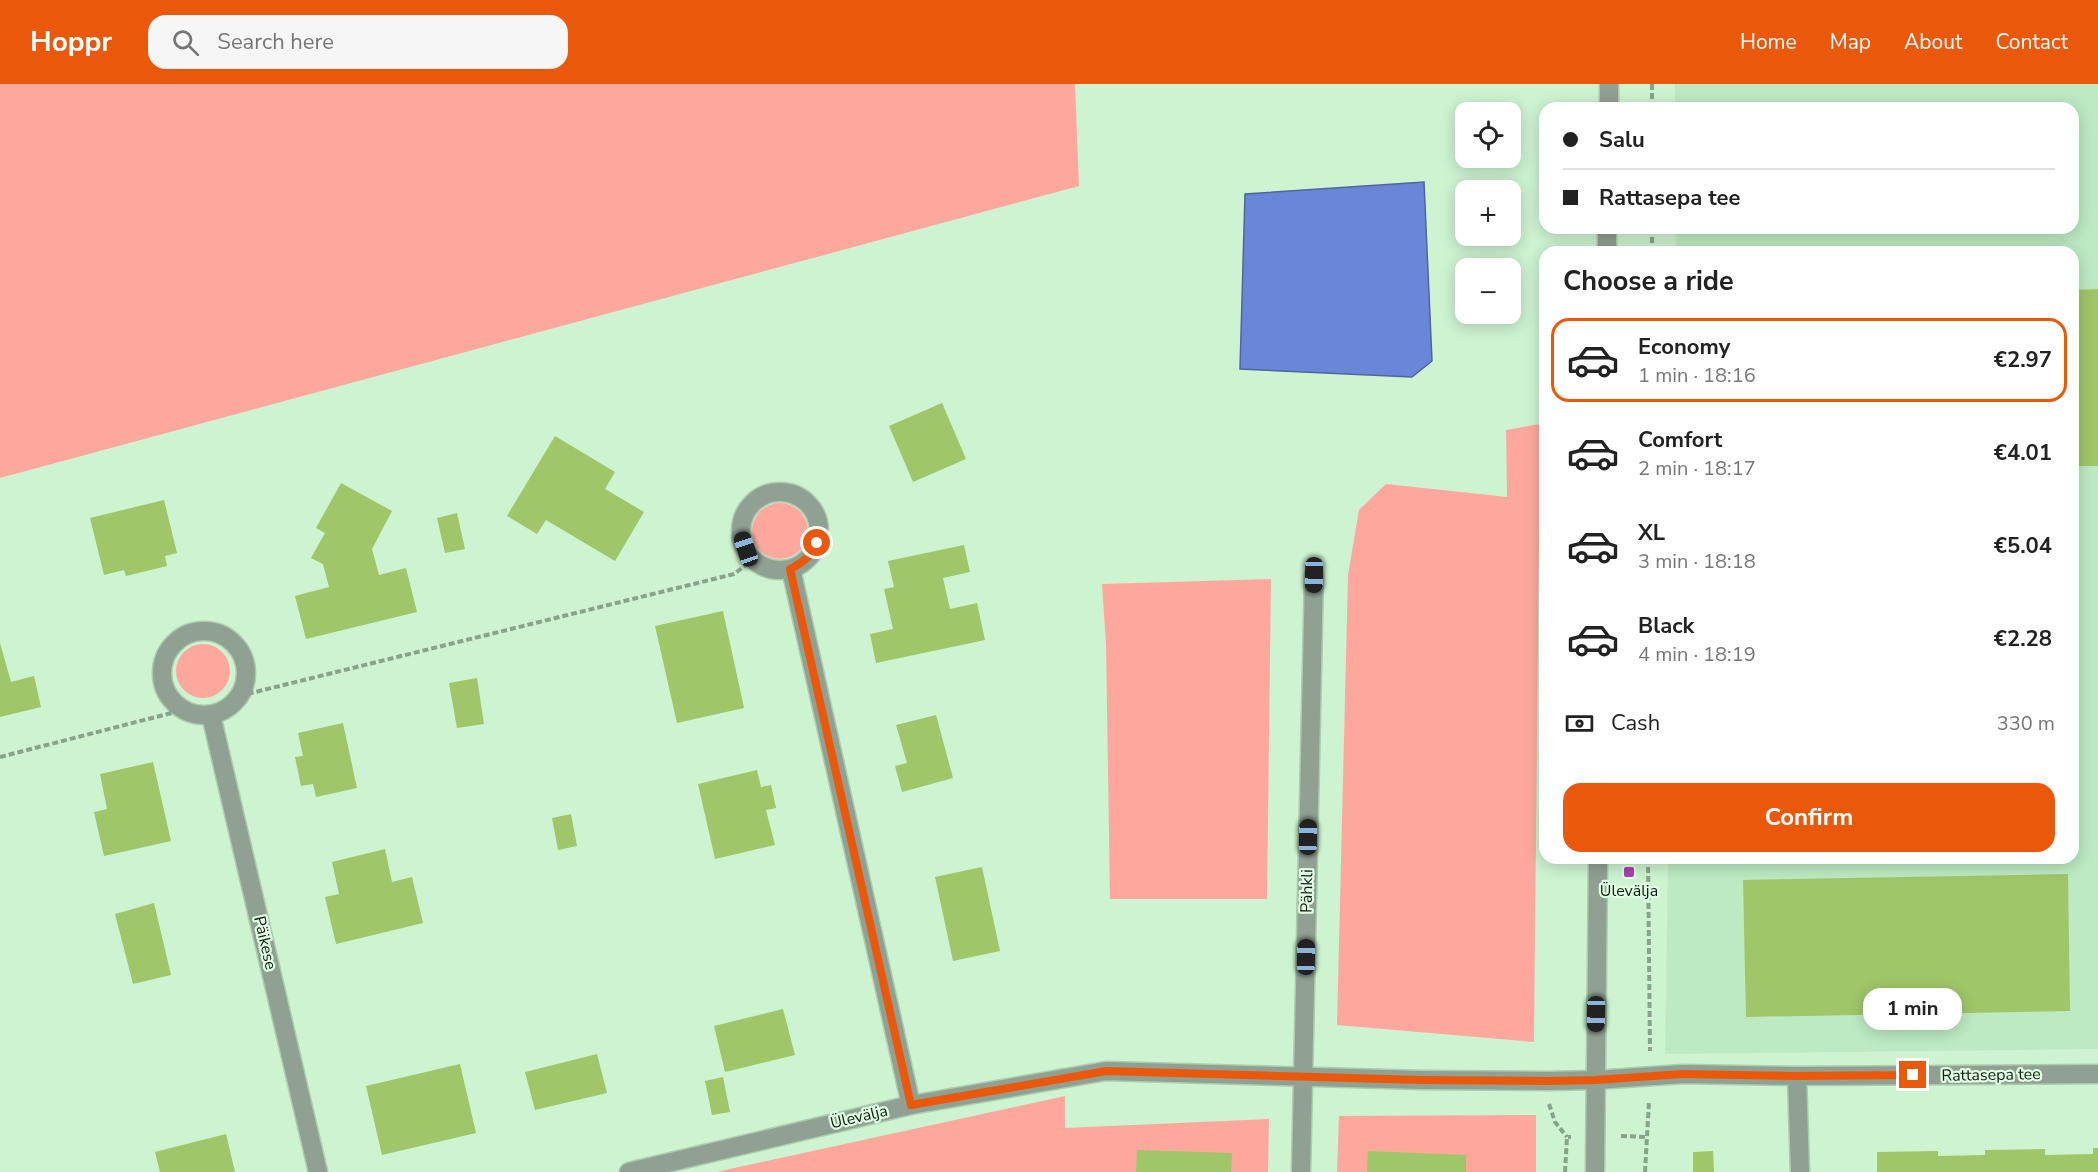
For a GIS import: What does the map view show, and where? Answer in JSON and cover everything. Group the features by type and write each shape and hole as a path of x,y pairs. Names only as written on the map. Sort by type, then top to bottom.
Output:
{"street":[{"path":"1609,84 1609,102"},
{"path":"778,492 791,493 803,499 818,519 820,531 811,555 790,569 777,570 764,567 754,559 746,549 741,537 746,511 754,501 766,494 778,492"},
{"path":"790,569 911,1105"},
{"name":"Pähkli","path":"1301,1172 1314,575"},
{"path":"208,630 222,634 234,643 242,655 246,669 245,683 239,696 232,705 212,715 197,715 183,710 172,701 164,688 161,674 163,660 170,647 180,637 194,631 208,630"},
{"name":"Päikese","path":"212,715 318,1172"},
{"path":"1595,1172 1598,864"},
{"name":"Ülevälja","path":"629,1172 911,1105 1106,1071 1548,1081 1595,1080"},
{"name":"Rattasepa tee","path":"1595,1080 1683,1074 1797,1076 2098,1074"},
{"path":"1797,1076 1800,1172"}],"path":[{"path":"1652,84 1652,102"},
{"path":"239,696 734,574 754,559"},
{"path":"0,757 183,710"},
{"path":"1645,1172 1650,1076 1648,864"},
{"path":"1548,1081 1549,1109 1555,1122 1567,1137"}],"shaded area":[{"path":"0,84 1075,84 1079,186 0,478"},
{"path":"1675,84 2098,84 2098,1049 1665,1054 1668,864 2079,864 2079,246 1676,246 1676,234 2079,234 2079,102 1675,102"},
{"path":"1539,424 1534,1042 1337,1025 1348,575 1359,510 1386,484 1507,497 1506,430"},
{"path":"780,503 791,505 800,511 806,520 808,531 806,542 800,551 791,557 780,559 769,557 760,551 754,542 752,531 754,520 760,511 769,505"},
{"path":"1271,579 1267,899 1110,899 1106,644 1102,584"},
{"path":"198,644 208,644 218,648 226,656 230,671 226,686 218,694 208,698 198,698 188,694 180,686 176,676 176,666 180,656 188,648"},
{"path":"1065,1096 1065,1128 1269,1119 1268,1172 716,1172"},
{"path":"1536,1115 1536,1172 1337,1172 1339,1116"}],"water":[{"path":"1424,182 1432,361 1412,377 1240,369 1245,194"}],"building":[{"path":"2098,289 2098,466 2079,466 2079,290"},
{"path":"942,403 966,459 913,482 889,426"},
{"path":"555,436 615,472 605,489 644,512 615,561 546,520 537,534 507,516"},
{"path":"341,483 392,511 372,549 379,575 406,568 417,612 306,639 295,596 329,587 323,564 311,558 325,533 316,528"},
{"path":"164,500 177,553 165,556 167,566 126,576 124,570 104,575 90,518"},
{"path":"457,513 465,549 445,553 437,518"},
{"path":"964,545 970,572 943,578 950,609 977,603 985,640 876,663 870,634 893,629 884,589 894,587 888,561"},
{"path":"723,611 744,708 677,723 655,626"},
{"path":"0,643 11,682 34,676 41,707 0,717"},
{"path":"477,678 484,724 457,728 449,683"},
{"path":"936,715 953,778 902,792 895,766 907,763 896,725"},
{"path":"343,723 357,788 316,797 313,784 301,786 295,757 303,756 298,733"},
{"path":"153,762 171,841 104,856 94,812 107,809 100,774"},
{"path":"757,770 761,787 771,785 776,808 766,810 775,845 715,859 698,784"},
{"path":"571,814 577,846 558,850 552,818"},
{"path":"385,849 392,882 412,877 423,923 336,944 325,897 339,894 332,862"},
{"path":"982,867 1000,951 953,961 935,877"},
{"path":"2068,874 2070,1011 1746,1017 1743,880"},
{"path":"154,903 171,975 133,984 115,914"},
{"path":"783,1009 795,1055 725,1072 714,1026"},
{"path":"597,1054 607,1093 535,1110 525,1072"},
{"path":"460,1064 476,1133 382,1155 366,1086"},
{"path":"723,1077 730,1112 712,1115 705,1081"},
{"path":"226,1134 235,1172 160,1172 155,1152"},
{"path":"2093,1148 2098,1148 2098,1172 1877,1172 1877,1152 1938,1151 1938,1156 1985,1155 1985,1150 2045,1149 2045,1155 2093,1154"},
{"path":"1137,1150 1232,1153 1231,1172 1136,1172"},
{"path":"1368,1151 1466,1155 1466,1172 1367,1172"},
{"path":"1713,1151 1714,1172 1693,1172 1693,1152"}],"place":[{"name":"Ülevälja","path":"1629,872"}],"route":[{"path":"817,543 811,555 790,569 911,1105 1106,1071 1422,1080 1548,1081 1683,1074 1913,1075"}]}
